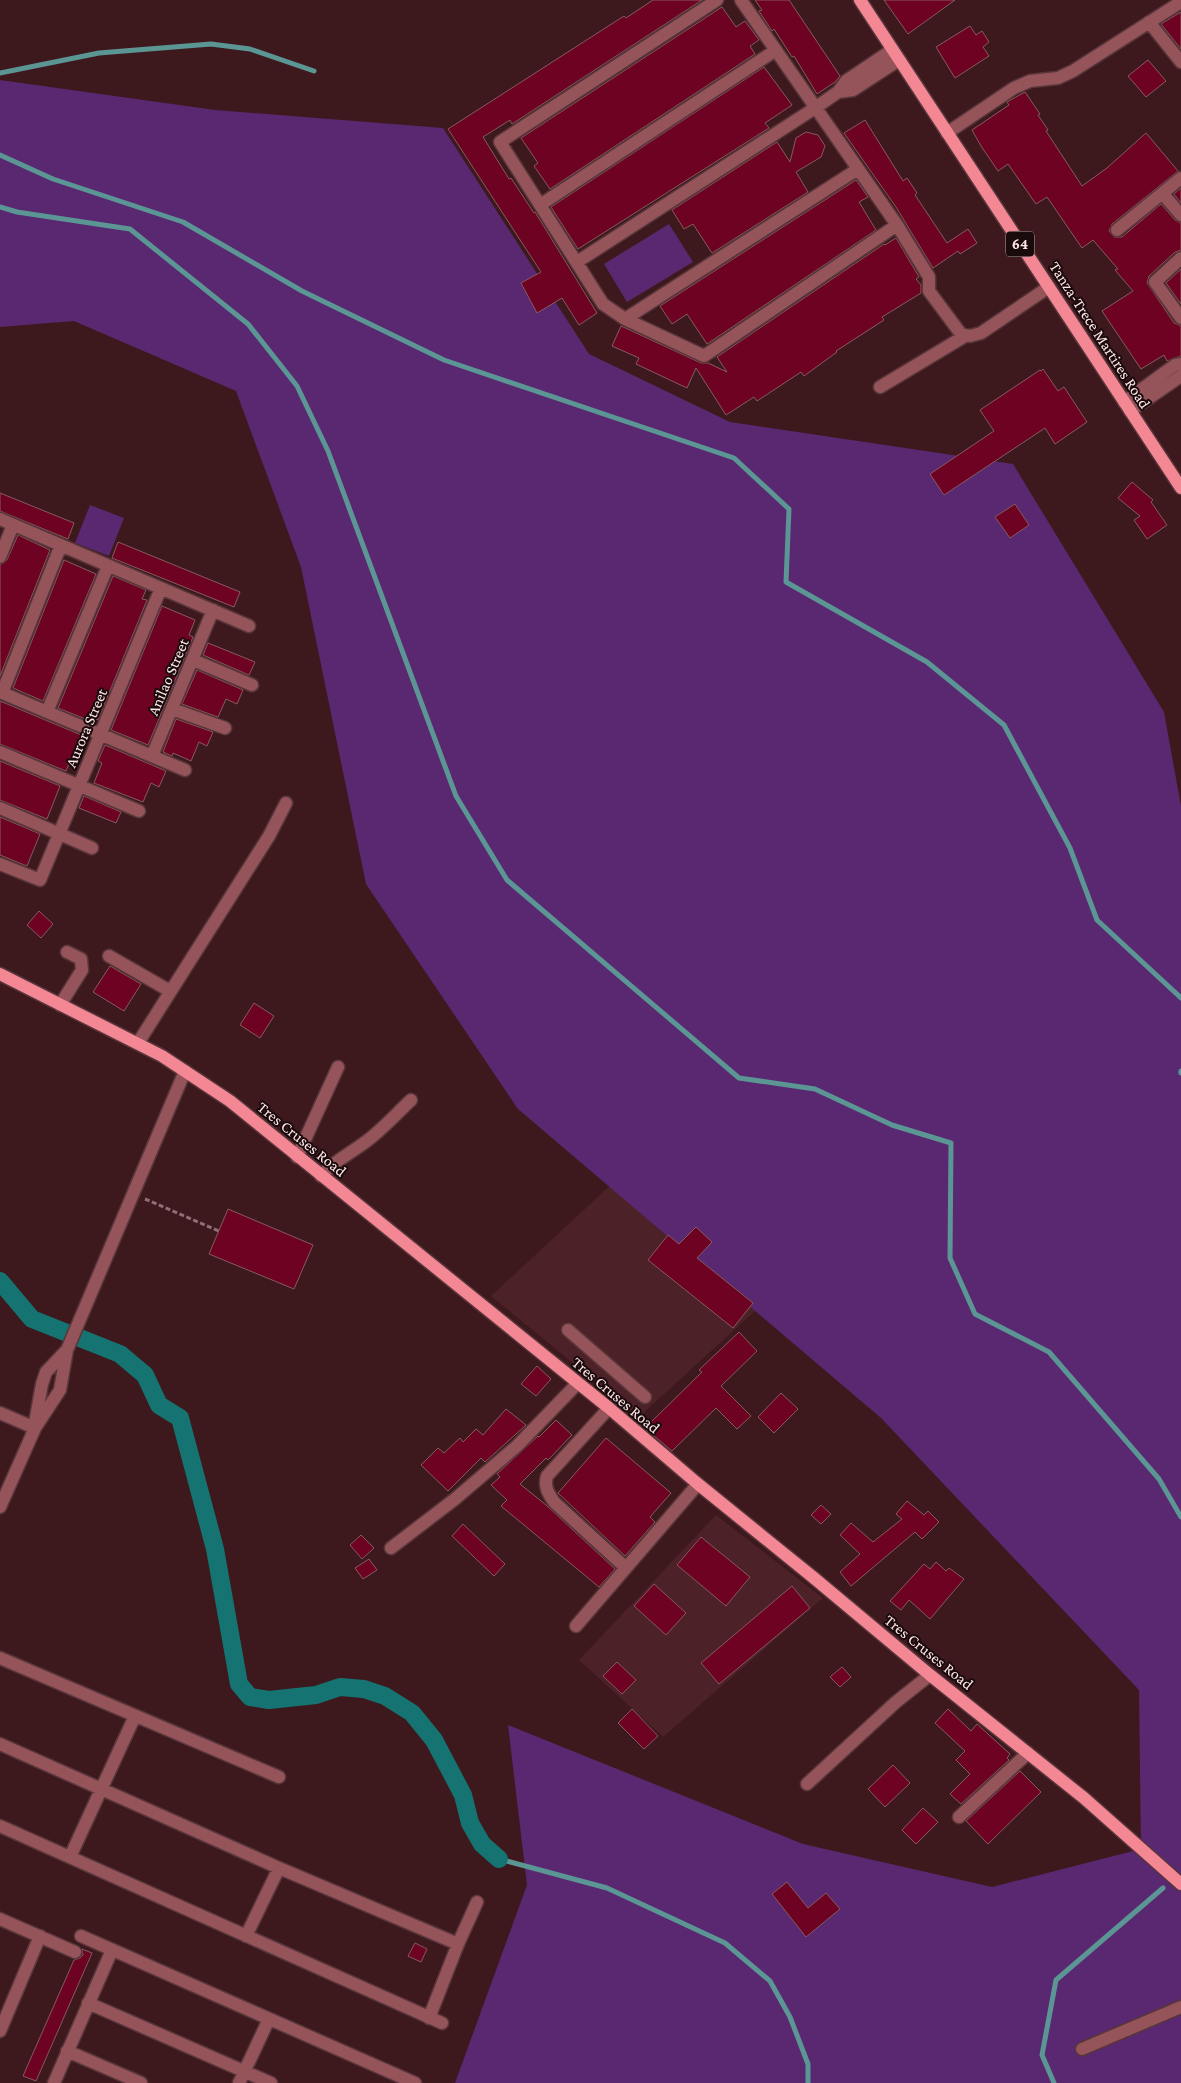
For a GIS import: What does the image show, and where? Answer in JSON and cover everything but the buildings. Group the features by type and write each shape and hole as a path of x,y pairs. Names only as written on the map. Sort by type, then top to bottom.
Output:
{"main road":[{"name":"Tanza-Trece Martires Road","path":"860,0 1181,488"},
{"name":"Tres Cruses Road","path":"0,974 138,1043 185,1070 230,1101 608,1408 930,1675 1084,1798 1181,1884"}],"street":[{"path":"717,0 500,142 603,304 625,319 704,356 896,225"},
{"path":"742,0 896,225 929,277 929,291 957,330 965,336"},
{"path":"947,133 1014,88 1030,81 1058,78 1073,71 1181,2"},
{"path":"1149,22 1181,62"},
{"path":"540,205 776,50"},
{"path":"577,262 815,108 838,92 846,81 896,55"},
{"path":"625,319 858,169"},
{"path":"1117,230 1181,178"},
{"path":"1163,194 1181,215"},
{"path":"1181,258 1155,282 1181,318"},
{"path":"880,387 965,336 981,333 1049,287"},
{"path":"1127,407 1172,377 1175,365 1181,364"},
{"path":"0,519 249,626"},
{"path":"0,557 13,525"},
{"path":"62,546 1,692 185,770"},
{"path":"46,712 108,566"},
{"name":"Aurora Street","path":"0,864 40,880 161,588"},
{"name":"Anilao Street","path":"152,756 213,610"},
{"path":"193,660 252,685"},
{"path":"172,709 225,728"},
{"path":"0,752 139,811"},
{"path":"138,1043 269,836 286,802"},
{"path":"0,808 92,848"},
{"path":"60,1005 82,970 81,959 67,952"},
{"path":"109,956 170,991"},
{"path":"297,1157 338,1066"},
{"path":"1,1500 35,1428 60,1390 66,1350 185,1070"},
{"path":"321,1176 343,1155 365,1142 411,1100"},
{"path":"568,1330 645,1397"},
{"path":"35,1428 42,1384 46,1372 66,1350"},
{"path":"391,1548 455,1500 517,1446 577,1384"},
{"path":"608,1408 547,1476 545,1483 547,1492 554,1502 625,1567"},
{"path":"0,1413 35,1428"},
{"path":"576,1626 698,1484"},
{"path":"0,1657 279,1777"},
{"path":"807,1784 896,1702 930,1675"},
{"path":"70,1857 135,1716"},
{"path":"0,1744 279,1868 458,1944"},
{"path":"959,1817 1028,1753"},
{"path":"0,1826 442,2024"},
{"path":"246,1936 279,1868"},
{"path":"429,2018 477,1902"},
{"path":"0,1919 75,1952"},
{"path":"0,2031 3,2015 40,1936"},
{"path":"81,1936 415,2083"},
{"path":"54,2083 112,1950"},
{"path":"88,2004 242,2077 271,2083"},
{"path":"1082,2049 1181,2007"},
{"path":"242,2077 269,2019"},
{"path":"67,2051 141,2083"}],"path":[{"path":"133,1194 219,1231"}],"shaded area":[{"path":"0,80 215,110 443,128 589,354 730,422 1013,464 1164,712 1181,806 1181,2083 455,2083 527,1885 508,1725 803,1844 992,1887 1141,1849 1139,1690 881,1418 518,1109 366,884 301,567 236,391 74,321 0,327"},
{"path":"669,224 693,262 627,302 604,264"},
{"path":"90,505 124,518 109,556 75,543"},
{"path":"631,1166 780,1288 639,1417 491,1296"},
{"path":"716,1515 823,1598 663,1737 579,1660"}],"waterway":[{"path":"0,73 99,53 211,44 250,49 314,71"},
{"path":"0,155 53,179 183,222 302,291 444,360 734,458 789,509 786,582 927,662 1004,725 1070,848 1097,920 1181,998"},
{"path":"0,207 17,212 130,229 248,324 297,386 328,451 456,796 507,880 739,1078 815,1089 892,1125 951,1143 950,1258 975,1314 1049,1352 1159,1479 1181,1517"},
{"path":"0,1281 32,1319 120,1354 145,1375 159,1405 180,1418 215,1549 239,1684 250,1697 269,1700 316,1695 340,1687 364,1689 385,1696 412,1713 434,1740 463,1795 470,1823 482,1844 499,1859"},
{"path":"499,1859 607,1888 725,1943 770,1981 790,2017 808,2064 808,2083"},
{"path":"1054,2083 1042,2055 1056,1980 1163,1888"}]}
